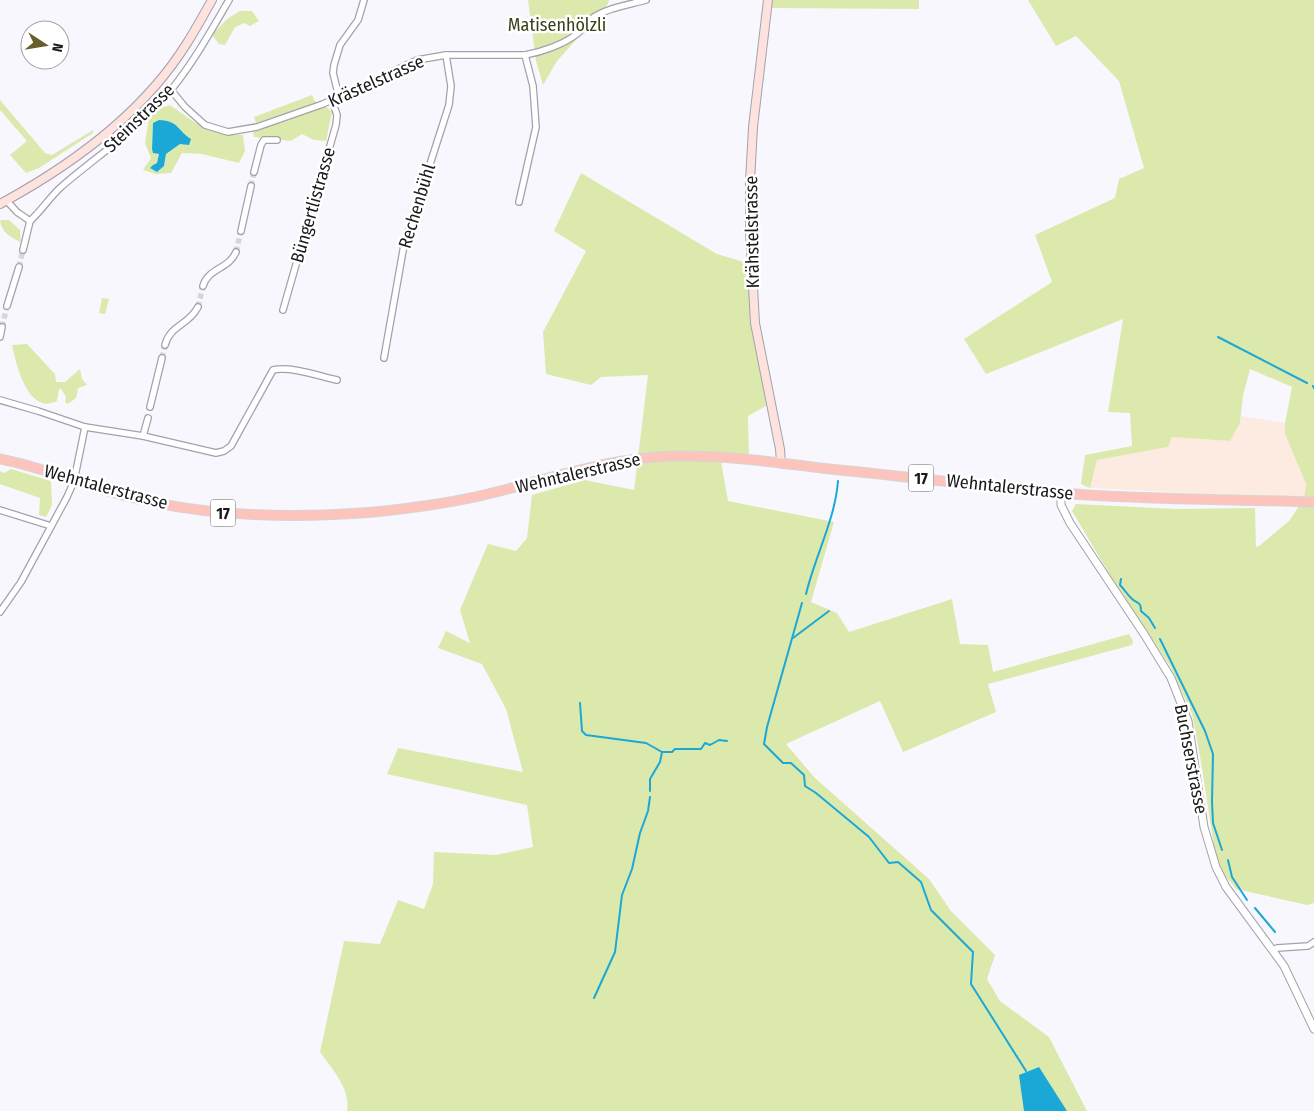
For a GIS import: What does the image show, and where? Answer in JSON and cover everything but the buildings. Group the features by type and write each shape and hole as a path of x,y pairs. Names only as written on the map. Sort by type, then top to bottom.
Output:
{"main road":[{"path":"3,202 68,164 118,124 156,85 187,44 212,0"},
{"name":"Krähstelstrasse","path":"768,0 753,127 750,232 755,323 780,449 781,463"},
{"name":"Wehntalerstrasse","path":"0,459 157,503 220,513 274,516 375,512 455,501 598,466 642,458 698,456 1061,493 1126,497 1314,502"}],"street":[{"name":"Steinstrasse","path":"30,221 60,188 126,135 171,90 229,0"},
{"path":"339,97 333,72 334,65 340,45 358,20 364,0"},
{"name":"Krästelstrasse","path":"171,90 185,107 205,125 228,132 257,127 332,100 417,60 446,55 525,55 569,40 590,20 604,12 646,0"},
{"name":"Rechenbühl","path":"384,358 404,245 449,105 451,86 446,55"},
{"path":"519,202 536,127 534,86 525,55"},
{"name":"Büngertlistrasse","path":"283,310 336,125 337,115 332,100"},
{"path":"254,172 261,144 264,140 277,140"},
{"path":"241,231 251,186"},
{"path":"3,202 30,221 23,250"},
{"path":"203,286 205,280 212,272 231,262 236,252"},
{"path":"7,306 19,268"},
{"path":"165,345 167,337 176,327 192,317 198,307"},
{"path":"0,337 2,328"},
{"path":"150,407 162,358"},
{"path":"0,400 38,410 85,427 143,436 216,453 232,446 273,370 280,368 337,380"},
{"path":"143,436 148,418"},
{"path":"0,612 21,582 67,497 74,481 85,427"},
{"name":"Buchserstrasse","path":"1061,493 1061,505 1070,523 1171,678 1188,721 1204,827 1216,867 1226,887 1273,950 1293,982 1314,1029"},
{"path":"0,510 51,526"},
{"path":"1273,950 1277,948 1308,946 1314,942"}],"shaded area":[{"path":"1241,416 1285,423 1285,434 1306,484 1304,499 1090,488 1097,460 1168,447 1172,437 1230,441 1240,423"}],"green space":[{"name":"Matisenhölzli","path":"528,0 609,0 608,4 557,61 543,85 536,61"},
{"path":"770,0 919,0 919,9 769,8"},
{"path":"1028,0 1314,0 1314,903 1307,905 1236,889 1217,866 1192,714 1170,666 1113,580 1072,511 1076,504 1176,509 1255,508 1256,547 1259,546 1289,521 1304,499 1306,484 1285,434 1285,423 1292,387 1250,369 1243,396 1240,423 1230,441 1172,437 1168,447 1097,460 1090,488 1081,484 1085,455 1132,446 1130,413 1108,412 1123,319 986,374 964,339 1052,282 1035,235 1115,198 1119,179 1144,168 1119,81 1076,36 1056,46"},
{"path":"240,11 252,11 259,21 250,26 244,23 235,27 225,45 219,44 212,35 227,19"},
{"path":"312,95 316,103 256,123 254,117"},
{"path":"0,100 45,153 52,155 93,130 93,133 39,168 26,173 10,155 27,141 0,110"},
{"path":"170,105 196,123 212,131 231,135 243,135 245,151 239,163 202,154 182,153 171,173 156,174 143,170 151,158 145,143 149,118 158,109","holes":["153,124 179,127 182,134 191,139 166,154 164,166 157,172 153,165 157,163 159,154 152,149"]},
{"path":"325,106 332,112 326,141 314,140 302,134 291,141 254,137 253,132"},
{"path":"581,173 717,254 744,262 766,406 748,416 749,456 720,456 728,501 834,522 811,602 837,613 849,632 952,599 960,644 988,645 993,672 1129,634 1133,641 1132,645 988,684 996,712 903,752 880,701 786,744 815,778 929,879 951,911 995,955 987,979 1000,1001 1049,1037 1087,1111 347,1111 346,1095 340,1080 320,1052 344,941 380,944 398,900 424,909 433,884 434,852 496,855 533,847 527,805 387,774 398,748 523,772 506,709 482,664 438,648 446,631 470,643 460,610 488,544 516,551 527,538 532,495 585,480 634,490 648,375 601,377 591,385 546,374 543,332 586,251 554,231"},
{"path":"0,220 9,220 20,230 21,242 7,234 2,228"},
{"path":"102,298 109,299 105,314 99,313"},
{"path":"27,344 55,374 56,382 65,382 80,369 82,379 87,385 78,388 76,398 68,404 65,402 66,397 61,389 59,389 57,401 47,404 38,401 31,395 20,375 12,345"},
{"path":"11,469 51,481 52,505 46,517 39,515 40,498 0,484 0,471 4,473"}],"water":[{"path":"159,120 174,124 191,139 189,145 180,144 166,154 164,166 157,172 150,168 157,163 159,154 153,153 152,149 153,123"},
{"path":"1039,1067 1067,1111 1024,1111 1019,1075"}],"waterway":[{"path":"1218,337 1307,383"},
{"path":"806,594 833,510 838,481"},
{"path":"1121,579 1120,585 1139,604 1141,611 1149,618 1155,628"},
{"path":"802,603 767,727 764,744 783,763 791,763 804,775 805,786 869,837 889,863 898,862 921,882 931,910 973,952 971,984 1026,1071"},
{"path":"793,638 829,611"},
{"path":"1160,639 1205,731 1213,754 1213,823 1222,850"},
{"path":"580,703 582,731 586,735 646,743 662,752 672,752 675,749 701,749 705,743 710,745 719,740 727,741"},
{"path":"650,791 650,779 660,762 662,752"},
{"path":"594,998 615,952 622,895 632,869 650,797"},
{"path":"1228,860 1232,877 1247,900"},
{"path":"1255,908 1275,932"}],"tunnel":[{"path":"251,186 254,172"},
{"path":"236,252 241,231"},
{"path":"19,267 23,250"},
{"path":"198,307 203,286"},
{"path":"2,327 7,306"},
{"path":"162,358 165,345"}]}
